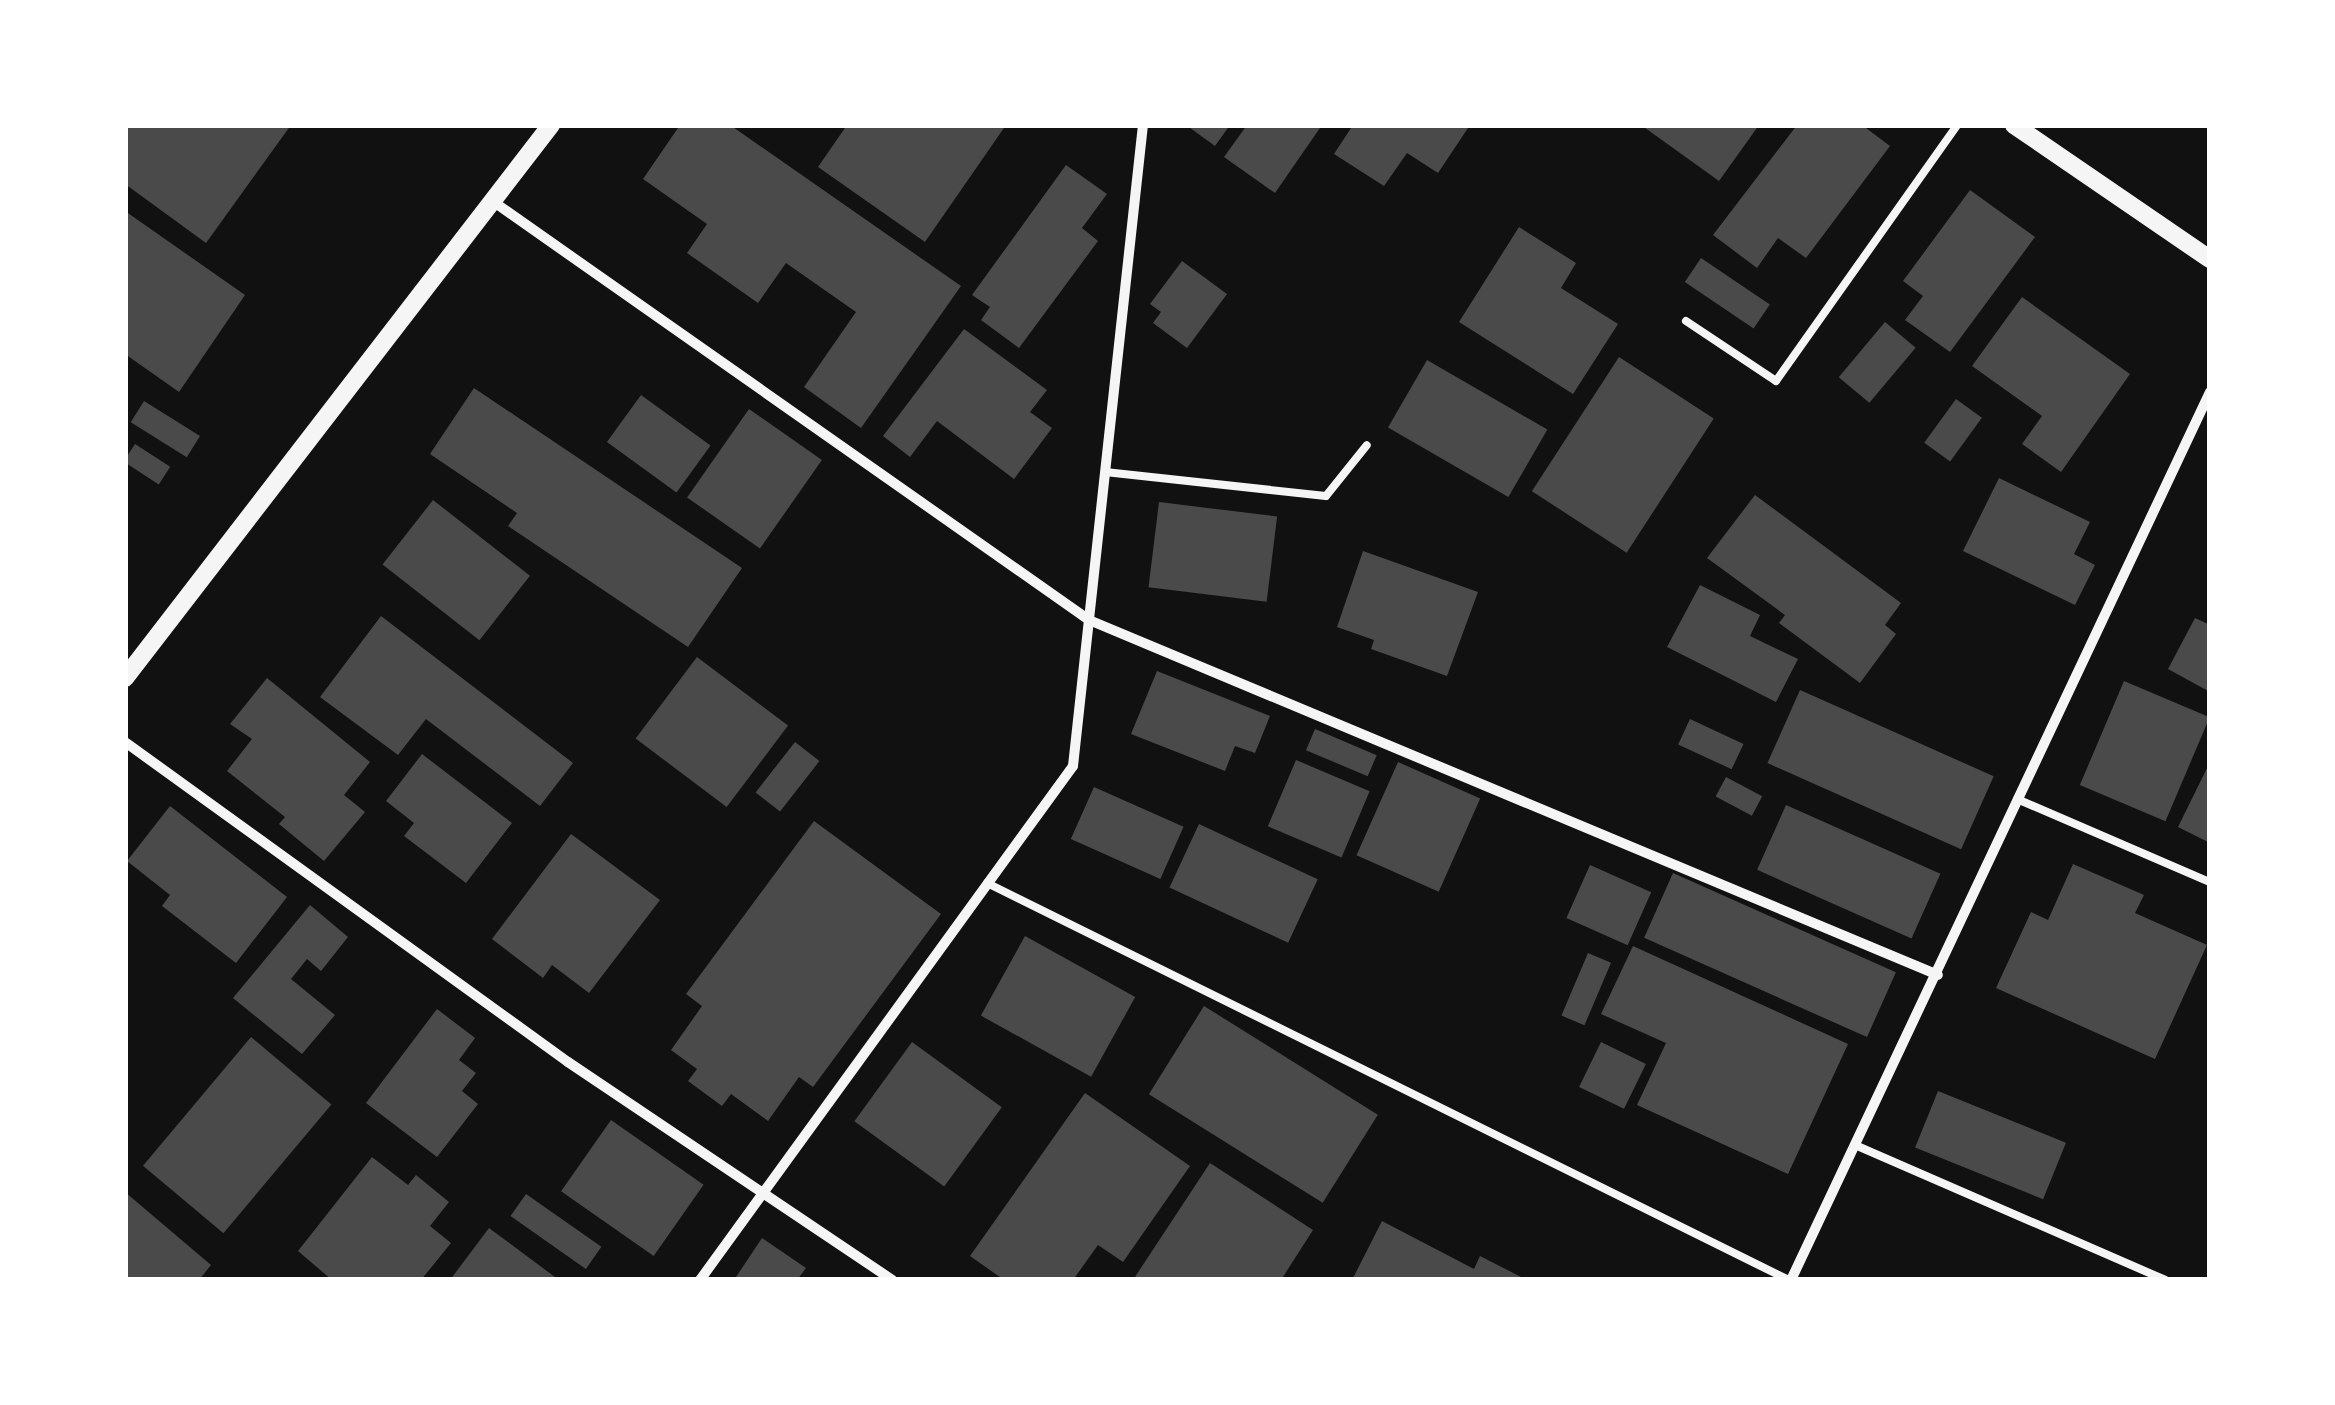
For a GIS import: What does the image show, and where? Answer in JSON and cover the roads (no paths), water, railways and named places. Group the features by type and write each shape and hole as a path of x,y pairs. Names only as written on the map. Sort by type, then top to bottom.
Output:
{"street":[{"path":"125,678 551,125"},
{"path":"700,1280 762,1188 1073,766 1143,125"},
{"path":"2014,125 2210,259"},
{"path":"491,200 1089,620 1938,975"},
{"path":"1790,1280 1938,975 2016,799 2210,392"},
{"path":"125,742 568,1062 762,1188 892,1280"}],"lane":[{"path":"1686,321 1776,380 1957,125"},
{"path":"1105,472 1326,496 1366,445"},
{"path":"2016,799 2210,882"},
{"path":"987,883 1790,1280"},
{"path":"1855,1144 2166,1280"}]}
